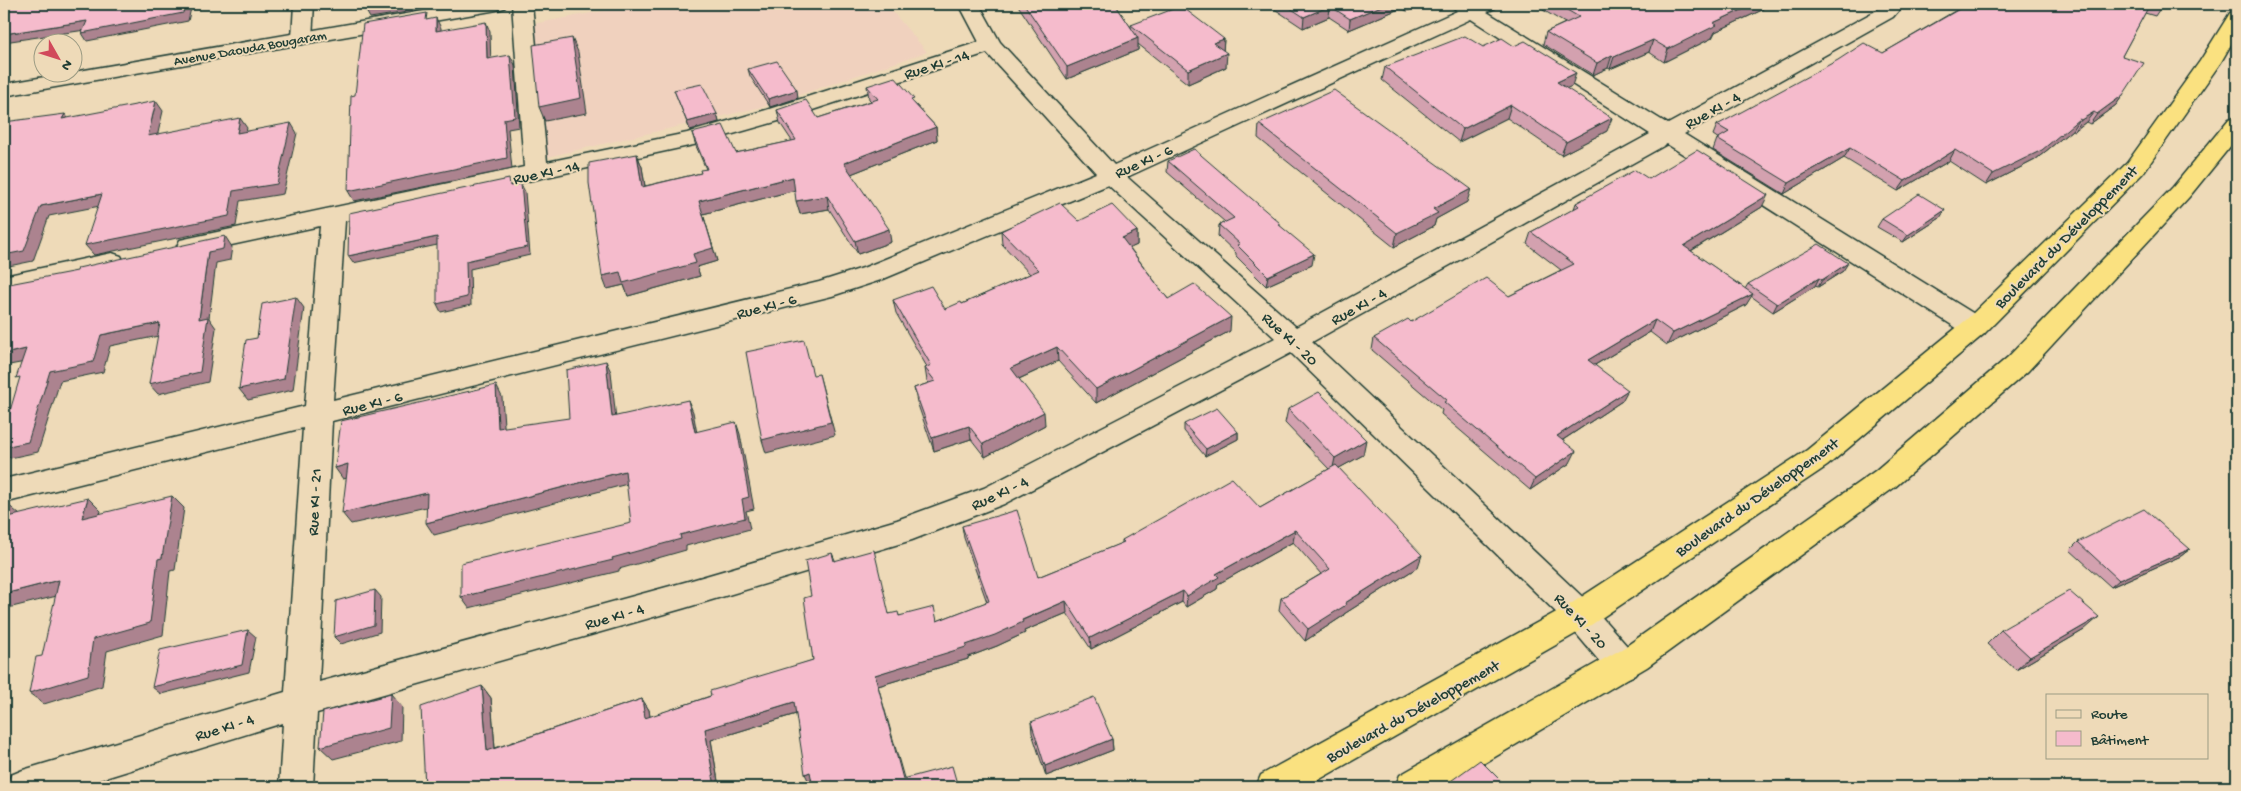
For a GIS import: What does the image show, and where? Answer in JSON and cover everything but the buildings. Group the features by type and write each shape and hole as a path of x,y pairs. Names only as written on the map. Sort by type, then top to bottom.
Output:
{"highway":[{"name":"Boulevard du Développement","path":"1292,783 1580,615 1817,458 1975,327 2135,168 2210,62 2237,17"},
{"path":"1412,787 1623,664 1884,479 2018,364 2181,192 2237,124"}],"street":[{"path":"302,38 304,4"},
{"name":"Avenue Daouda Bougaram","path":"4,90 497,4"},
{"path":"522,4 536,173"},
{"name":"Rue KI - 20","path":"969,4 991,45 1111,175 1294,340 1580,615 1623,664"},
{"name":"Rue KI - 4","path":"23,787 302,702 685,595 901,531 994,496 1294,340 1886,13 1894,4"},
{"path":"1474,6 1668,134 1975,327"},
{"name":"Rue KI - 6","path":"4,491 823,290 872,274 1111,175 1474,6"},
{"name":"Rue KI - 14","path":"168,251 690,139 991,45"},
{"name":"Rue KI - 21","path":"296,787 318,415 333,216"},
{"path":"4,285 130,259"}],"shaded area":[{"path":"640,4 886,4 927,52 766,106 547,157 533,24"}]}
